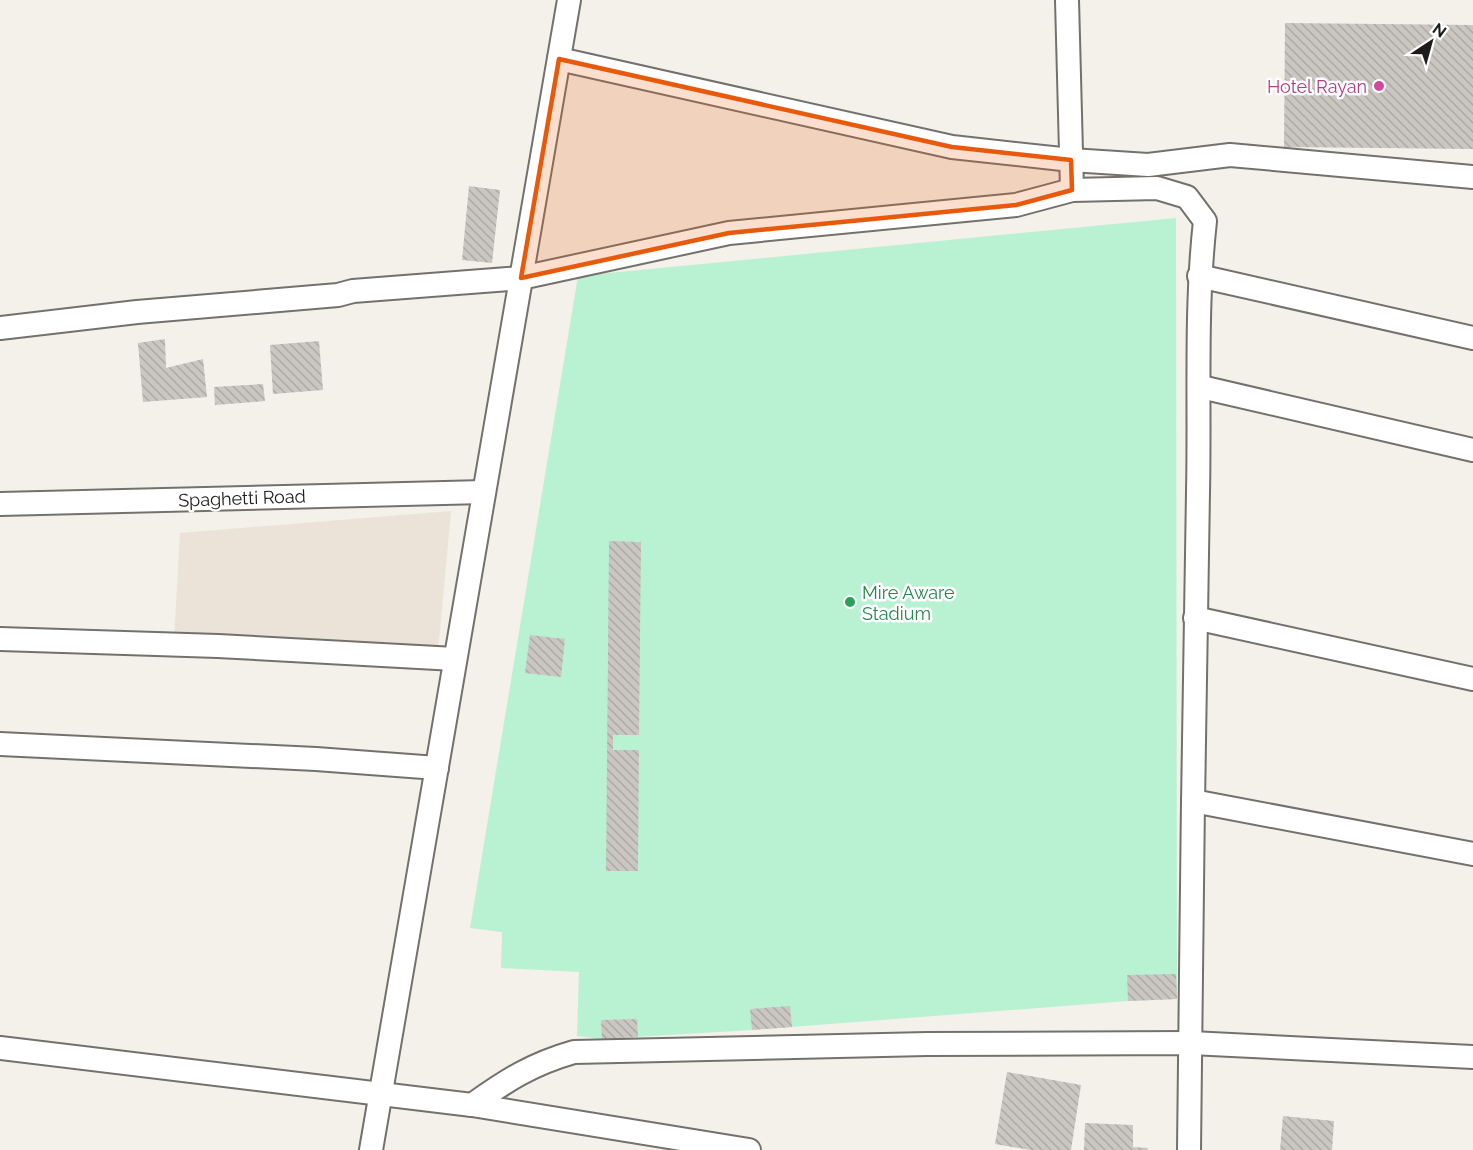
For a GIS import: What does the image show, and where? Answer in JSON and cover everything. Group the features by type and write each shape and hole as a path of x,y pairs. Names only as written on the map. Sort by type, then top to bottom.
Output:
{"street":[{"path":"371,1150 569,0"},
{"path":"1067,0 1072,189"},
{"path":"559,59 952,147 1071,160 1148,165 1230,155 1473,177"},
{"path":"0,328 137,312 338,295 353,291 521,278 729,233 1016,205 1072,189 1157,188 1187,197 1205,221 1199,276 1201,387 1195,618 1189,1150"},
{"path":"1199,276 1473,338"},
{"path":"1201,387 1473,450"},
{"name":"Spaghetti Road","path":"0,504 484,492"},
{"path":"1195,618 1473,679"},
{"path":"0,639 218,646 456,659"},
{"path":"0,744 316,759 437,768"},
{"path":"1193,801 1473,854"},
{"path":"472,1106 516,1074 546,1060 574,1052 927,1044 1191,1043 1473,1057"},
{"path":"0,1048 381,1093 749,1150"}],"highlighted area":[{"path":"559,59 952,147 1071,160 1072,190 1016,205 729,233 521,278"}],"shaded area":[{"path":"451,511 438,652 174,640 180,533"}],"green space":[{"name":"Mire Aware Stadium","path":"1176,218 1177,999 752,1030 602,1039 577,1036 579,972 501,968 502,932 470,928 578,276"}],"building":[{"name":"Hotel Rayan","path":"1285,23 1473,25 1473,149 1284,147"},
{"path":"469,186 500,190 492,263 462,260"},
{"path":"165,339 166,368 203,359 207,397 143,402 138,343"},
{"path":"319,341 323,390 273,394 270,345"},
{"path":"263,384 265,401 215,405 214,387"},
{"path":"609,541 641,542 639,735 613,735 613,750 639,750 638,871 606,871"},
{"path":"530,635 565,639 561,677 525,673"},
{"path":"1176,974 1177,999 1128,1001 1127,975"},
{"path":"790,1006 792,1027 752,1030 750,1009"},
{"path":"637,1019 638,1037 602,1039 601,1020"},
{"path":"1007,1072 1081,1085 1071,1150 1030,1150 995,1144"},
{"path":"1283,1116 1334,1121 1332,1150 1280,1150"},
{"path":"1085,1123 1133,1125 1133,1147 1148,1148 1147,1150 1084,1150"}],"place":[{"name":"Hotel Rayan","path":"1379,86"},
{"name":"Mire Aware Stadium","path":"850,602"}]}
